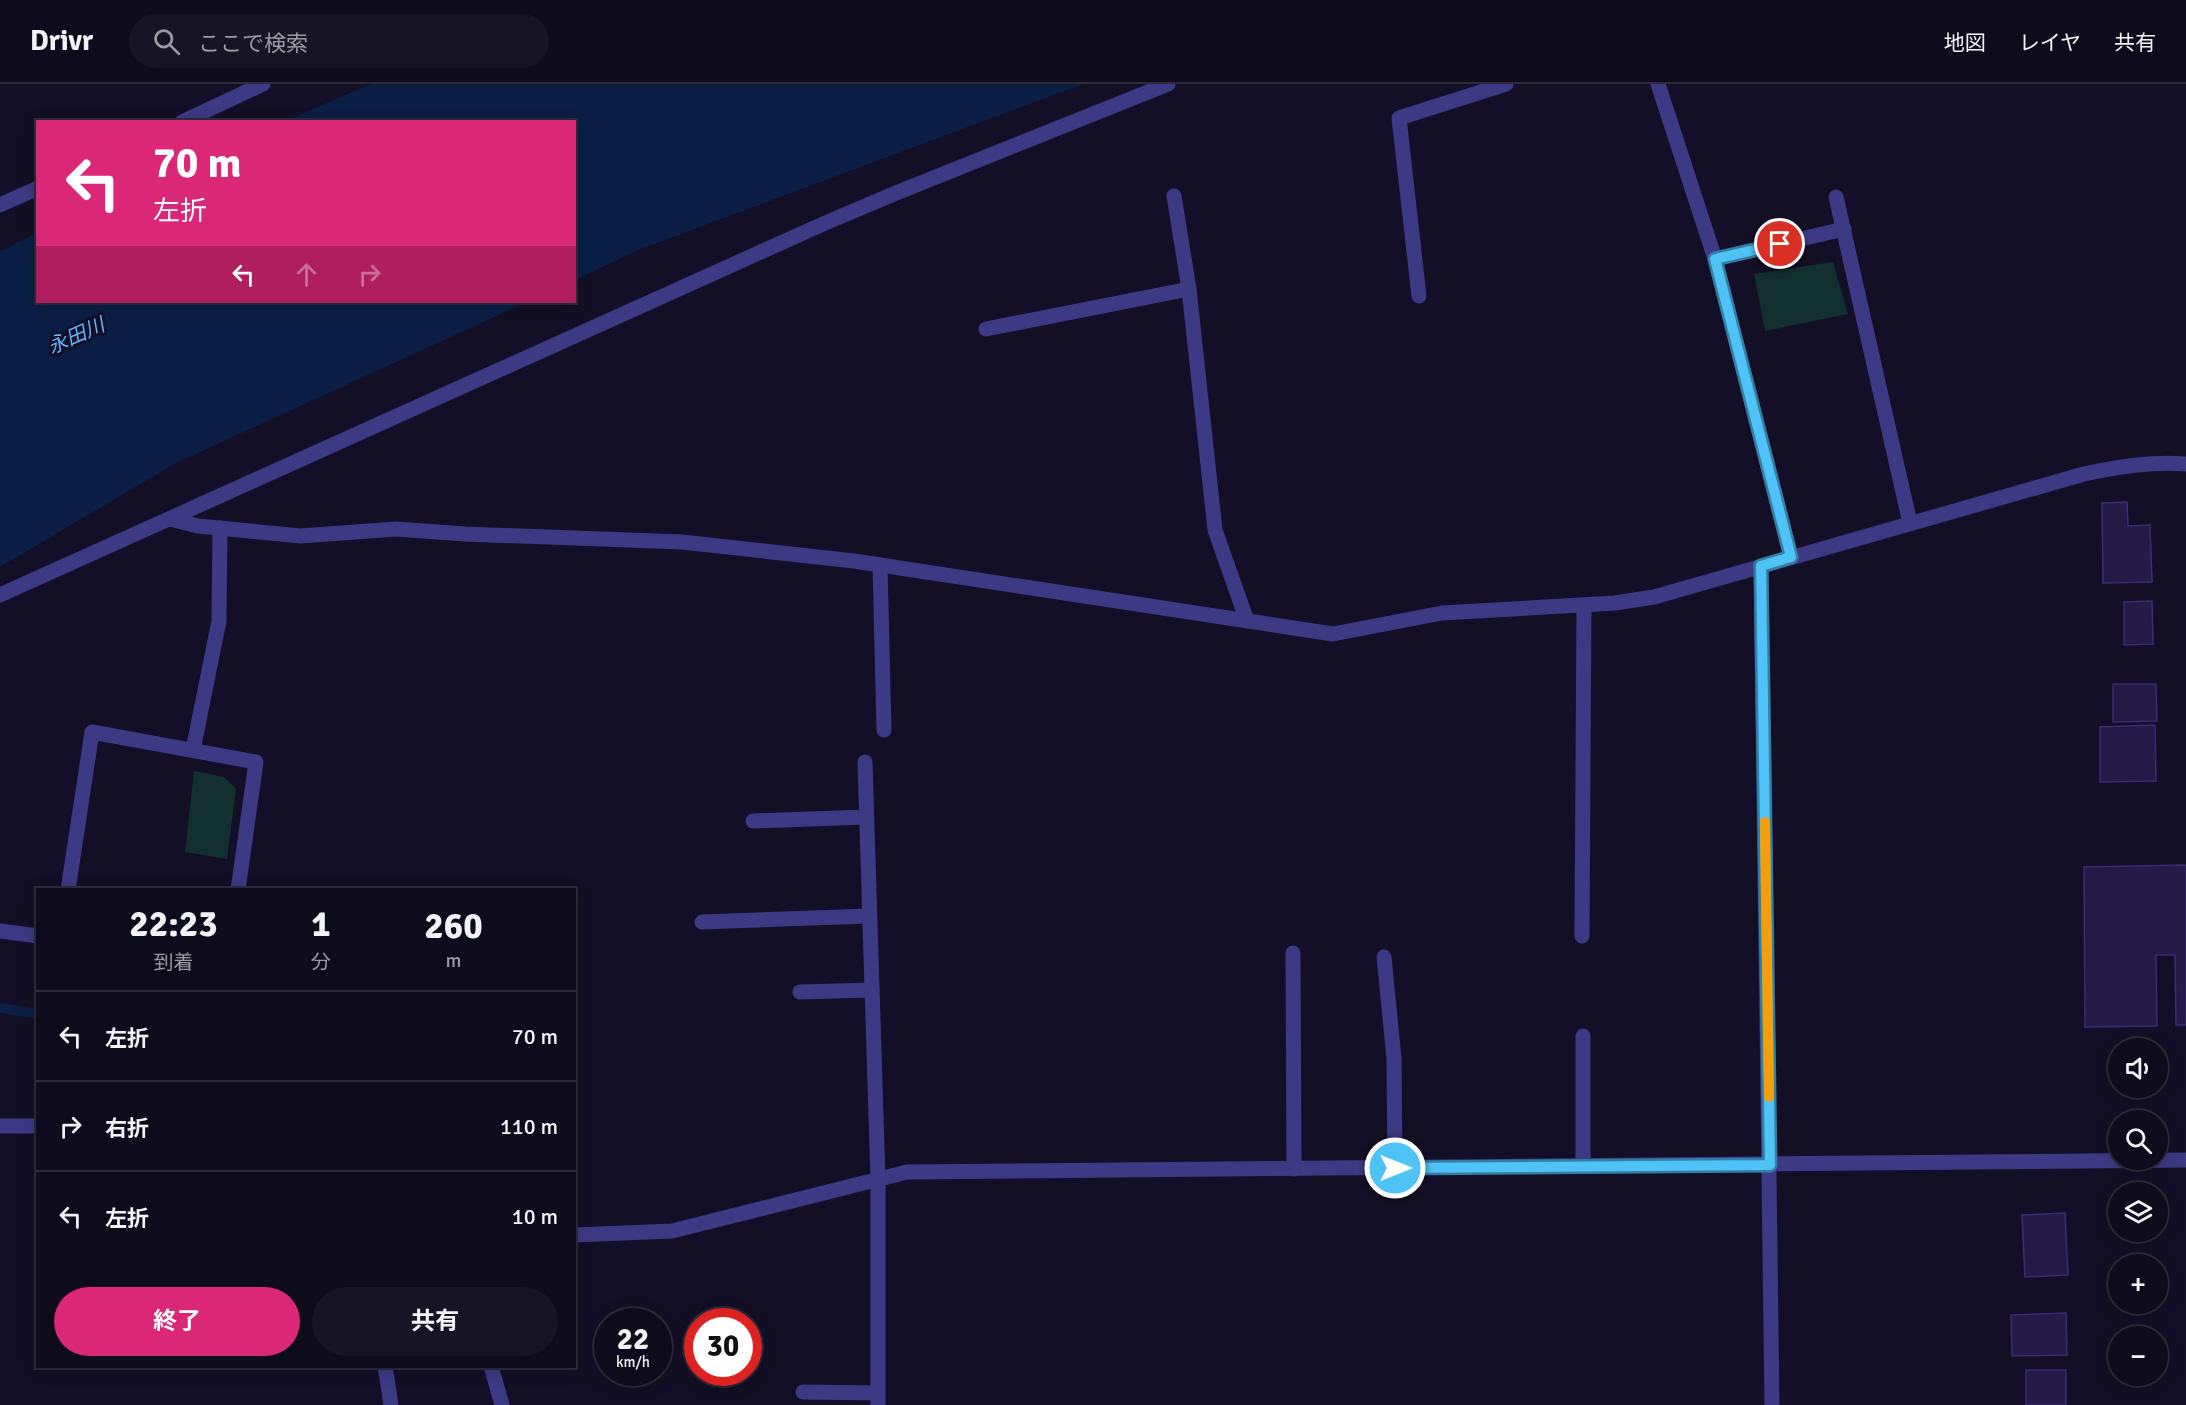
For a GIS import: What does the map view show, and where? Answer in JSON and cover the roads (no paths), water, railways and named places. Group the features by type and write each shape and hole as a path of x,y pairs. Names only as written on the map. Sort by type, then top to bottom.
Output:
{"street":[{"path":"186,120 263,84"},
{"path":"0,595 823,224 1168,84"},
{"path":"1419,296 1399,118 1506,84"},
{"path":"1658,84 1715,259 1791,557"},
{"path":"0,205 36,189"},
{"path":"1174,196 1189,289 1215,531 1246,621"},
{"path":"1836,196 1910,523"},
{"path":"1715,259 1844,229"},
{"path":"986,328 1189,289"},
{"path":"170,519 198,526 301,536 396,529 465,534 682,542 880,565 1332,634 1442,613 1615,603 1654,597 2084,474 2120,467 2186,464"},
{"path":"193,750 219,621 220,528"},
{"path":"880,565 884,730"},
{"path":"1761,566 1772,1405"},
{"path":"1582,936 1584,605"},
{"path":"68,888 92,732 256,762 238,888"},
{"path":"803,1392 878,1399 878,1180 865,762"},
{"path":"753,821 866,817"},
{"path":"702,922 869,916"},
{"path":"0,931 36,936"},
{"path":"1293,953 1294,1169"},
{"path":"1384,957 1394,1058 1395,1168"},
{"path":"800,992 872,990"},
{"path":"1583,1036 1583,1166"},
{"path":"0,1126 36,1126"},
{"path":"576,1235 672,1231 907,1172 2186,1160"},
{"path":"385,1368 391,1405"},
{"path":"491,1368 502,1405"}],"water":[{"path":"371,84 1083,84 638,250 576,280 576,120 287,120"},
{"name":"永田川","path":"36,233 36,303 525,303 176,463 0,567 0,251"}],"waterway":[{"path":"0,1008 36,1014"}]}
